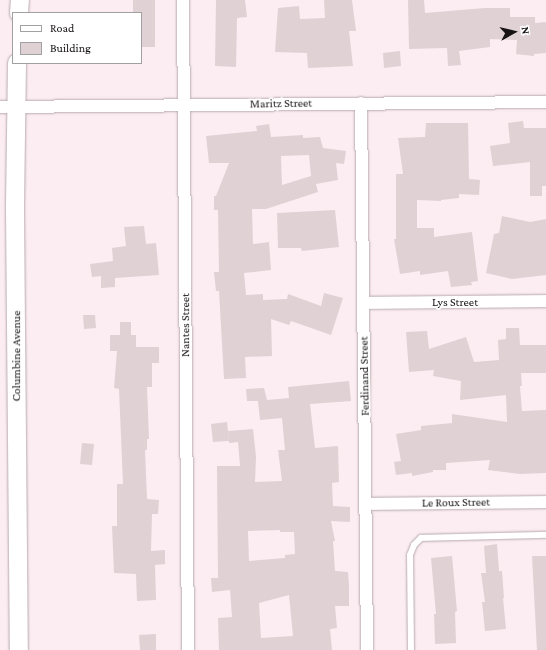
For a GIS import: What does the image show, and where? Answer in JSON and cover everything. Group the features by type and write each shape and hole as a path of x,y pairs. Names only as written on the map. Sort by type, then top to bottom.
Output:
{"main road":[{"path":"19,12 20,0"},
{"name":"Columbine Avenue","path":"17,64 8,107 19,650"}],"street":[{"name":"Nantes Street","path":"183,0 188,650"},
{"name":"Maritz Street","path":"8,107 546,102"},
{"name":"Ferdinand Street","path":"362,103 367,650"},
{"name":"Lys Street","path":"364,302 546,301"},
{"name":"Le Roux Street","path":"366,504 546,502"}],"lane":[{"path":"411,650 410,555 414,544 421,538 546,535"}],"building":[{"path":"133,0 155,0 155,47 142,47 142,12 133,12"},
{"path":"216,0 245,0 247,17 237,18 236,67 215,66"},
{"path":"324,0 352,0 356,31 349,31 353,66 308,68 307,53 275,52 278,8 299,6 300,19 325,18"},
{"path":"408,0 424,0 425,13 485,8 510,8 510,17 535,17 535,23 546,22 546,53 534,54 534,56 516,54 517,40 490,39 490,47 459,51 461,65 448,66 447,48 409,49"},
{"path":"400,51 401,66 384,68 383,53"},
{"path":"523,121 524,128 546,128 546,186 542,186 542,196 530,196 530,162 493,166 490,146 510,143 508,123"},
{"path":"426,123 468,123 469,179 480,180 479,195 459,194 459,198 441,201 417,200 417,228 434,228 434,237 472,232 478,281 471,282 472,285 451,287 448,271 420,275 420,271 400,274 394,239 396,239 396,174 403,174 398,138 425,137"},
{"path":"269,124 271,137 303,135 303,138 320,137 323,148 346,151 344,164 336,163 338,180 316,184 318,192 266,209 252,209 253,244 269,242 271,270 244,273 246,295 263,294 263,300 287,299 288,294 321,306 324,293 343,298 331,335 291,321 289,325 271,319 272,356 245,357 246,378 224,379 219,291 216,291 214,272 219,272 218,210 214,210 214,196 216,196 229,163 209,163 206,136 257,131 256,126","holes":["309,155 311,176 282,185 281,156"]},
{"path":"335,210 339,247 302,251 301,248 278,248 277,213"},
{"path":"502,216 530,222 546,219 546,275 512,279 486,273 494,234 499,233"},
{"path":"144,226 146,244 156,243 159,275 115,278 115,287 101,288 101,276 92,277 90,264 113,261 112,248 126,246 124,227"},
{"path":"83,315 95,315 96,328 84,329"},
{"path":"120,322 131,322 131,335 136,335 136,347 159,347 159,363 152,363 152,387 147,387 149,439 147,439 147,450 145,450 147,499 159,500 158,514 152,514 151,551 165,550 165,564 155,565 156,600 137,601 136,574 114,573 112,526 117,526 117,484 123,484 119,389 114,388 117,351 110,351 110,335 120,335"},
{"path":"506,328 519,328 520,345 546,345 546,373 521,373 522,386 520,386 522,411 546,410 546,473 520,474 488,470 490,460 446,463 446,470 433,470 433,472 412,476 412,473 396,475 394,462 401,461 396,434 421,430 421,426 452,423 452,414 507,422 506,395 460,400 461,381 433,376 434,370 409,372 406,332 427,331 429,349 466,337 474,362 499,360 498,340 506,339"},
{"path":"349,381 351,401 310,404 315,448 338,446 339,482 332,483 333,506 350,507 350,522 331,521 335,541 333,541 335,571 348,572 349,586 349,606 335,606 337,628 330,629 332,650 219,650 218,618 232,617 230,590 212,592 211,578 218,578 217,466 240,466 238,442 229,443 228,431 253,429 256,457 255,482 282,481 278,450 285,450 282,418 260,420 258,401 247,401 246,389 264,388 267,400 289,398 288,387","holes":["280,530 280,532 294,532 295,554 285,555 285,558 249,561 248,531","289,595 293,636 261,638 259,603"]},
{"path":"227,422 229,441 213,442 211,424"},
{"path":"82,443 94,444 92,465 80,464"},
{"path":"497,544 499,571 502,571 506,629 485,631 482,602 485,602 481,573 486,573 484,546"},
{"path":"452,556 457,611 455,612 456,643 435,644 434,614 436,614 431,558"},
{"path":"532,556 546,556 546,650 537,650"},
{"path":"156,634 156,650 140,650 139,635"}]}
